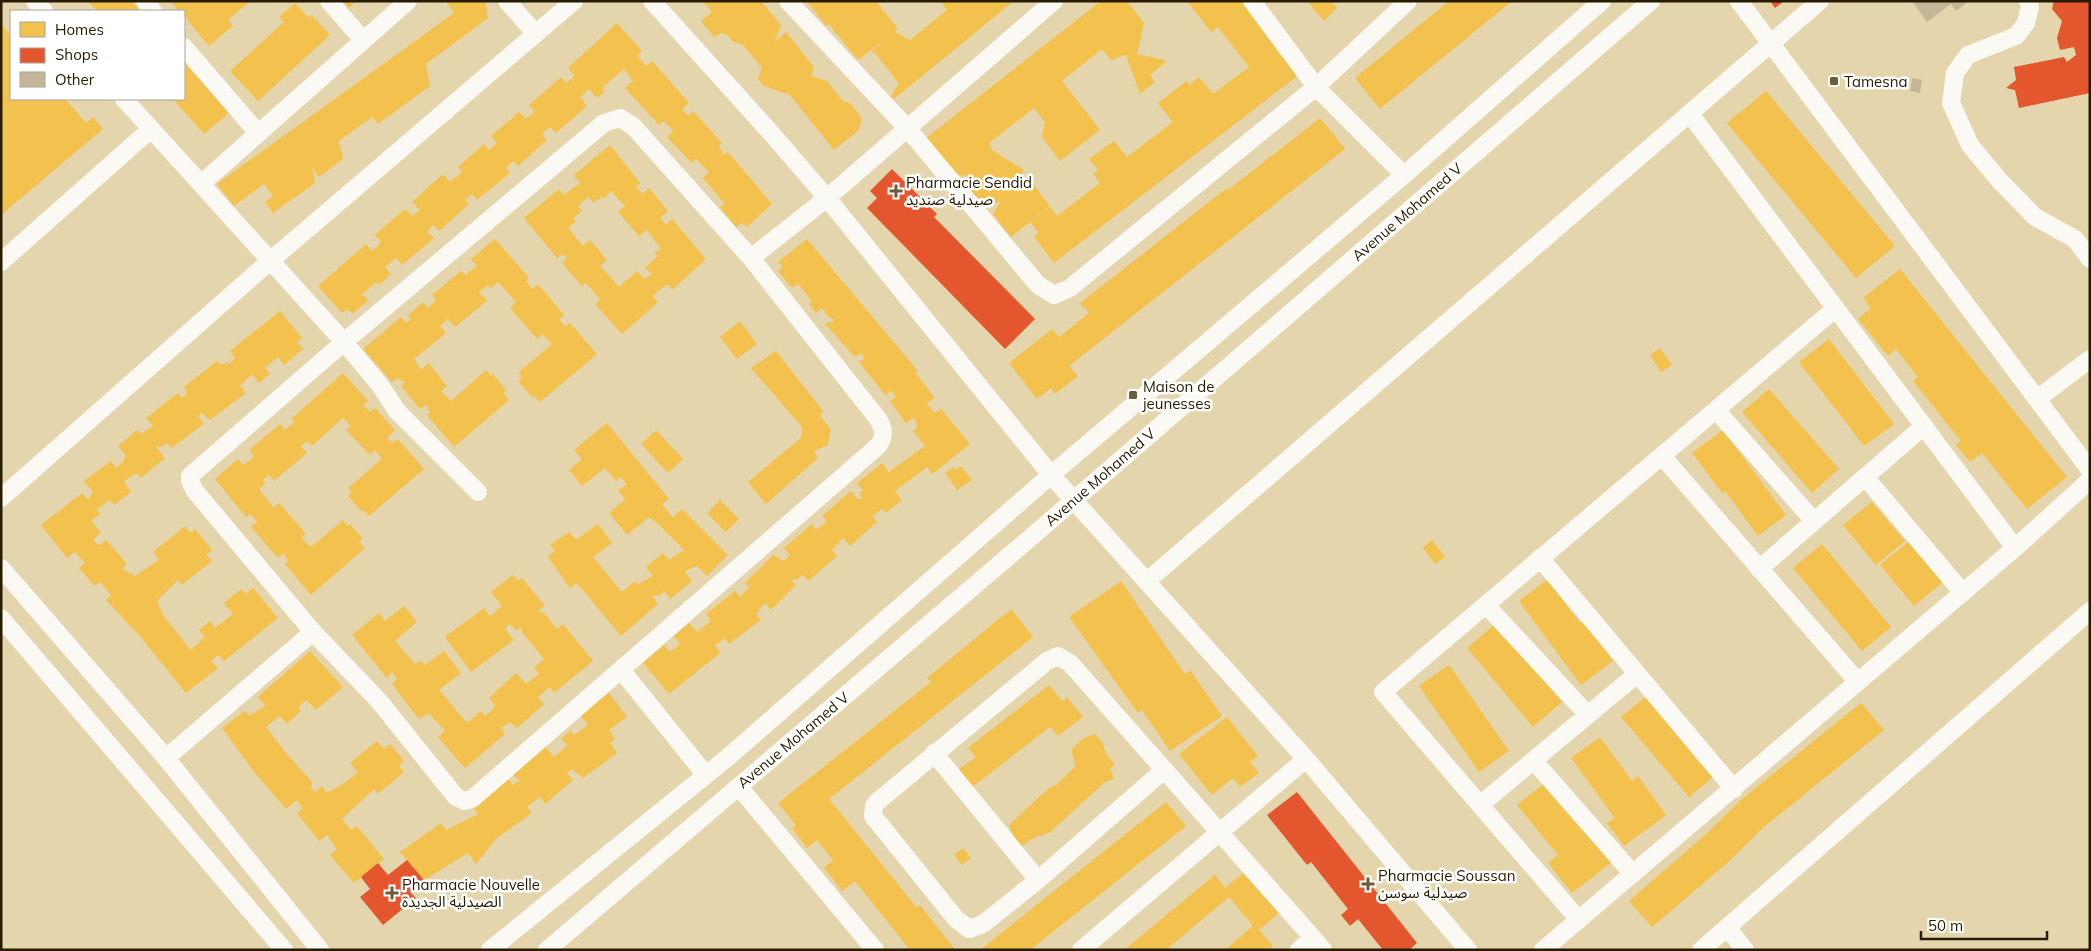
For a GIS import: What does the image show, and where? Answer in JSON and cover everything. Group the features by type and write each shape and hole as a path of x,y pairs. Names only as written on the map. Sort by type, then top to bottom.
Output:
{"street":[{"path":"329,1 363,40"},
{"path":"201,184 257,132 408,1"},
{"path":"507,1 536,34"},
{"path":"1,498 270,261 574,1"},
{"path":"652,1 827,198 1051,475 1306,759 1468,950"},
{"path":"788,1 908,129 1038,286 1054,295 1070,288 1316,87 1408,1"},
{"path":"751,258 827,198 1054,1"},
{"path":"1252,1 1316,87 1404,176"},
{"name":"Avenue Mohamed V","path":"490,950 727,758 1051,475 1404,176 1602,1"},
{"name":"Avenue Mohamed V","path":"548,950 1074,500 1651,1"},
{"path":"1739,1 1770,45 2090,470"},
{"path":"1148,581 1820,1"},
{"path":"2028,1 2030,7 2026,23 2016,36 1968,55 1955,73 1950,103 1970,145 1999,180 2035,217 2075,239 2090,259"},
{"path":"185,48 257,132"},
{"path":"125,100 344,342 380,385 397,411 478,492"},
{"path":"1690,114 2016,548"},
{"path":"620,118 633,126 751,258 878,419 884,433 878,446 622,671 472,798 464,801 456,797 379,701 314,632 195,491 190,481 194,472 344,342 604,123 620,118"},
{"path":"1,262 151,129"},
{"path":"1579,920 1383,692 1836,308"},
{"path":"2037,399 2090,359"},
{"path":"1716,410 1814,521"},
{"path":"1760,568 1924,426"},
{"path":"1662,456 1858,682"},
{"path":"1864,477 1963,593"},
{"path":"1543,950 2016,548 2090,480"},
{"path":"1540,558 1734,788"},
{"path":"1,568 166,758 320,950"},
{"path":"1486,604 1588,715"},
{"path":"1701,950 2090,611"},
{"path":"1,618 284,950"},
{"path":"166,758 314,632"},
{"path":"1164,770 1038,880 983,924 969,929 949,912 873,816 874,806 877,802 1047,661 1058,656 1070,663 1318,944 1299,950"},
{"path":"622,671 705,774"},
{"path":"1480,805 1637,674"},
{"path":"934,753 1038,880"},
{"path":"1081,950 1218,831 1306,759"},
{"path":"1534,761 1633,874"},
{"path":"739,786 875,950"},
{"path":"1727,927 1746,950"}],"building: Homes":[{"path":"88,1 131,1 139,10 96,10"},
{"path":"170,1 250,1 228,20 233,26 209,46 185,17 185,10 178,10"},
{"path":"343,1 356,1 349,8"},
{"path":"446,1 485,1 488,18 426,64 430,86 378,124 372,117 339,141 343,159 319,177 312,167 315,183 273,213 265,202 273,196 264,184 234,206 217,184 454,13"},
{"path":"703,1 761,1 781,25 775,41 786,32 814,67 811,76 827,81 843,101 850,103 862,119 858,131 834,150 790,95 764,86 758,79 762,68 743,45 732,41 728,35 720,33 714,37 701,21 712,12"},
{"path":"807,1 876,1 898,29 895,32 910,40 947,10 940,1 1014,1 894,99 891,97 899,83 875,53 871,52 887,38 858,60 829,24 826,26"},
{"path":"1101,1 1127,1 1144,23 1137,54 1166,62 1150,75 1155,82 1140,94 1126,55 1111,60 1102,49 1062,81 1100,130 1060,161 1042,137 1045,122 1034,108 989,143 992,150 1024,170 1013,187 1031,181 1050,206 1011,237 993,214 1001,201 980,208 963,188 966,176 945,172 921,142"},
{"path":"1187,1 1244,1 1304,71 1054,263 1034,237 1039,233 1030,222 1050,207 1057,216 1100,183 1093,174 1098,170 1089,159 1114,141 1127,157 1173,122 1158,103 1187,81 1190,85 1199,77 1213,94 1249,67 1218,27 1211,32"},
{"path":"1307,1 1331,1 1337,8 1324,21"},
{"path":"1449,1 1512,1 1380,109 1355,78"},
{"path":"295,3 309,18 312,15 330,35 258,101 230,71 284,22 279,17"},
{"path":"617,23 642,51 637,56 647,66 652,61 689,103 682,109 688,116 693,111 722,143 718,146 722,150 723,155 728,152 772,204 747,227 741,223 736,227 720,207 725,204 703,178 709,172 696,159 692,163 667,137 673,131 664,121 659,125 625,88 633,81 624,69 602,88 605,91 597,98 589,89 580,97 587,106 556,133 550,127 542,134 547,140 518,166 513,161 506,168 510,173 477,200 472,194 465,200 469,204 439,231 433,225 427,232 434,238 402,265 396,258 385,267 391,274 379,285 376,282 362,294 368,301 352,314 347,309 342,313 318,286 366,244 372,251 378,246 381,242 375,235 405,209 413,216 420,210 412,202 443,174 450,182 462,172 458,167 484,144 489,150 497,143 491,136 519,112 526,119 535,112 529,105 561,77 566,83 575,76 568,68"},
{"path":"1,24 10,35 10,100 66,100 86,123 93,117 103,129 1,215"},
{"path":"185,63 229,113 204,134 174,100 185,100"},
{"path":"1766,91 1895,246 1856,278 1727,123"},
{"path":"1320,118 1345,149 1069,366 1078,376 1055,394 1051,388 1037,399 1009,363 1052,329 1059,337 1089,313 1080,303"},
{"path":"610,145 640,183 636,187 643,194 649,188 668,211 660,218 666,225 672,219 706,259 672,290 667,284 652,296 658,302 622,334 595,304 600,299 586,283 582,286 562,263 567,258 563,254 557,258 524,218 559,189 564,195 580,183 574,175","holes":["611,191 625,206 618,212 639,236 647,230 661,249 654,253 658,256 645,268 652,274 644,279 637,271 619,287 600,266 607,260 590,240 583,246 568,228 576,222 573,218 582,211 578,206 588,197 594,203 603,196 604,199"]},
{"path":"495,239 529,278 526,281 532,289 538,284 564,315 559,319 565,327 570,323 597,354 540,402 534,396 532,397 518,381 522,377 518,373 552,344 542,334 537,339 510,308 516,302 498,282 491,288 488,285 479,292 487,301 455,327 448,319 440,326 446,333 414,359 421,370 429,363 447,386 441,391 451,401 486,370 491,376 493,374 506,390 503,393 509,400 454,447 427,415 430,412 426,405 420,409 401,386 405,383 398,378 392,382 363,349 401,317 406,323 411,319 408,315 423,302 428,308 436,300 432,295 461,271 465,275 477,266 471,259"},
{"path":"807,239 918,371 915,372 935,398 927,403 932,410 935,413 941,409 970,444 932,474 927,467 895,491 902,500 886,513 882,509 872,516 877,522 850,546 843,538 832,550 837,556 808,581 803,575 798,579 791,580 796,585 771,610 765,603 756,614 761,620 729,644 724,638 715,646 720,653 669,694 643,663 664,645 670,652 680,644 674,636 689,623 697,632 711,621 706,614 735,591 740,597 749,587 745,583 773,555 783,561 790,555 784,548 812,524 816,530 827,521 822,516 851,491 858,500 862,497 859,493 863,490 857,483 882,463 889,472 925,446 913,431 917,428 914,418 906,423 890,401 896,397 891,390 886,396 859,362 864,358 861,353 855,357 825,324 835,320 828,316 822,308 816,313 809,304 812,301 798,284 792,288 778,271 783,267 778,262"},
{"path":"1900,269 2067,477 2027,509 1982,453 1970,462 1956,445 1961,441 1913,381 1918,377 1896,349 1888,356 1858,319 1871,308 1863,298"},
{"path":"280,311 302,338 297,342 303,349 284,365 278,357 265,368 270,374 259,383 252,374 240,386 246,393 210,420 202,413 198,416 204,424 171,448 167,443 162,447 156,447 165,458 141,478 137,473 124,481 131,492 114,505 110,500 97,509 100,514 91,521 101,533 93,539 97,544 100,545 106,540 127,564 122,569 135,576 159,560 153,552 185,526 190,533 195,529 212,550 206,555 212,561 182,585 178,580 157,601 163,615 191,650 205,637 199,630 210,621 215,628 233,614 224,603 241,589 245,594 253,588 278,618 224,661 218,655 211,661 218,668 186,693 139,635 106,600 111,596 106,589 100,582 95,586 79,568 85,563 75,552 67,558 41,525 82,493 88,500 93,492 84,481 111,461 116,468 122,463 126,456 118,446 137,430 141,434 153,426 146,418 178,393 182,398 187,394 184,387 217,361 220,364 230,363 235,358 230,351"},
{"path":"740,321 757,344 737,359 720,337"},
{"path":"1829,339 1894,424 1864,446 1799,362"},
{"path":"1660,348 1672,365 1661,372 1650,355"},
{"path":"776,351 823,411 820,416 831,429 828,445 814,451 818,458 766,504 748,482 802,437 802,427 751,368"},
{"path":"343,373 368,401 363,405 370,412 375,408 395,430 387,438 393,443 398,439 424,469 369,516 363,510 361,511 348,496 352,492 348,488 382,459 375,450 370,455 346,430 351,426 343,418 312,446 307,441 301,446 307,453 274,481 269,475 263,480 266,483 259,489 274,508 279,503 306,534 301,538 311,547 343,520 347,526 350,524 363,539 359,542 365,548 311,595 285,564 288,561 284,553 278,558 251,527 257,522 250,514 246,517 215,479 238,459 243,465 251,459 254,456 249,450 280,424 285,430 290,426 294,422 291,419"},
{"path":"1769,389 1839,469 1812,493 1742,412"},
{"path":"607,423 669,499 662,504 667,511 673,517 682,509 728,555 707,576 697,566 685,572 692,581 670,599 664,591 660,595 652,596 658,604 621,636 577,583 570,588 548,557 555,551 550,545 569,532 576,540 598,524 612,543 593,557 622,592 635,581 638,584 653,576 646,567 663,553 669,560 684,550 649,517 627,535 609,513 625,499 618,490 627,484 621,477 616,481 605,468 582,486 569,470 582,459 574,450"},
{"path":"656,430 683,459 668,473 641,444"},
{"path":"1723,430 1786,515 1758,536 1725,491 1723,494 1692,453"},
{"path":"961,466 972,480 957,490 945,473 953,467 955,470"},
{"path":"720,500 739,519 726,532 707,513"},
{"path":"1872,502 1905,541 1876,565 1843,525"},
{"path":"1432,540 1445,557 1435,564 1423,548"},
{"path":"1909,541 1943,582 1914,606 1880,565"},
{"path":"1822,544 1891,627 1862,651 1793,568"},
{"path":"513,575 518,581 522,578 545,606 538,611 545,614 557,629 563,624 593,661 554,693 550,687 538,697 544,704 517,728 510,722 501,728 505,734 465,768 438,737 445,731 429,713 419,719 392,684 397,679 392,672 387,678 352,635 379,613 385,621 404,606 417,622 395,641 415,664 421,660 425,665 444,651 461,673 439,690 467,723 481,711 485,716 492,710 495,705 489,698 516,673 526,684 539,674 534,668 544,659 522,632 522,627 516,631 510,624 505,629 514,640 471,672 445,637 484,608 490,616 502,606 491,592"},
{"path":"1547,580 1580,623 1583,620 1613,661 1581,685 1519,601"},
{"path":"1121,581 1185,674 1190,670 1222,716 1170,751 1142,710 1138,713 1069,617"},
{"path":"1011,609 1033,637 829,799 917,908 920,905 954,948 952,950 910,950 855,881 842,891 824,868 833,860 817,840 807,848 792,828 796,825 778,803 931,682 927,678"},
{"path":"1495,624 1562,702 1533,727 1467,648"},
{"path":"310,651 343,687 316,710 306,700 298,707 301,711 287,724 280,716 266,727 313,783 310,787 315,792 322,786 327,793 346,782 358,772 350,763 377,741 384,749 390,744 404,761 399,766 404,772 378,794 374,789 342,819 351,830 357,826 384,859 354,883 330,855 337,849 327,835 319,841 297,813 303,809 297,800 286,809 256,774 222,728 245,711 249,716 262,708 265,705 258,697"},
{"path":"1449,665 1509,751 1479,772 1419,686"},
{"path":"1049,685 1062,701 1067,697 1083,717 1058,736 1050,727 971,788 958,770 976,757 968,748"},
{"path":"609,693 627,717 609,730 615,739 610,743 617,753 583,778 572,769 567,773 573,780 545,804 540,797 527,807 532,813 496,839 476,864 468,853 424,880 400,852 441,823 446,830 478,814 470,804 508,778 513,785 520,780 512,775 545,747 554,757 567,746 561,738 571,731 574,735 588,725 580,714"},
{"path":"1649,694 1718,773 1689,797 1621,717"},
{"path":"1861,703 1884,730 1764,827 1726,864 1652,927 1629,901 1703,837 1742,799"},
{"path":"1227,717 1258,756 1250,762 1259,773 1240,787 1233,778 1212,795 1179,754"},
{"path":"1095,734 1102,742 1107,755 1115,764 1110,769 1114,779 1105,782 1049,833 1031,839 1017,848 1009,825 1076,766 1071,750 1083,738"},
{"path":"1600,737 1632,781 1638,776 1666,815 1624,846 1607,823 1615,818 1571,758"},
{"path":"1547,781 1616,859 1572,893 1548,863 1558,855 1517,805"},
{"path":"1166,802 1186,826 1030,950 980,950"},
{"path":"963,848 971,858 962,865 954,855"},
{"path":"1243,873 1279,913 1259,930 1273,946 1269,950 1225,950 1253,926 1229,897 1166,950 1124,950 1215,875 1225,888"}],"building: Shops":[{"path":"1770,1 1784,1 1775,8"},
{"path":"2054,1 2090,1 2090,93 2019,108 2015,90 2006,88 2016,80 2014,67 2064,57 2067,62 2076,55 2074,47 2060,50 2057,38 2062,21 2052,9"},
{"path":"892,169 937,214 934,217 1035,319 1005,349 867,208 877,198 870,191"},
{"path":"1297,792 1417,943 1409,950 1383,950 1358,919 1350,926 1341,915 1348,909 1311,862 1307,865 1267,815"},
{"path":"407,860 424,880 410,892 416,898 383,925 360,897 370,889 361,877 378,863 388,875"}],"building: Other":[{"path":"1912,1 1969,1 1956,11 1951,4 1927,22"},
{"path":"1912,78 1922,80 1920,93 1910,91"}],"place":[{"name":"Tamesna","path":"1834,81"},
{"name":"Pharmacie Sendid صيدلية صنديد","path":"896,191"},
{"name":"Maison de jeunesses","path":"1133,395"},
{"name":"Pharmacie Soussan صيدلية سوسن","path":"1368,884"},
{"name":"Pharmacie Nouvelle الصيدلية الجديدة","path":"392,893"}]}
